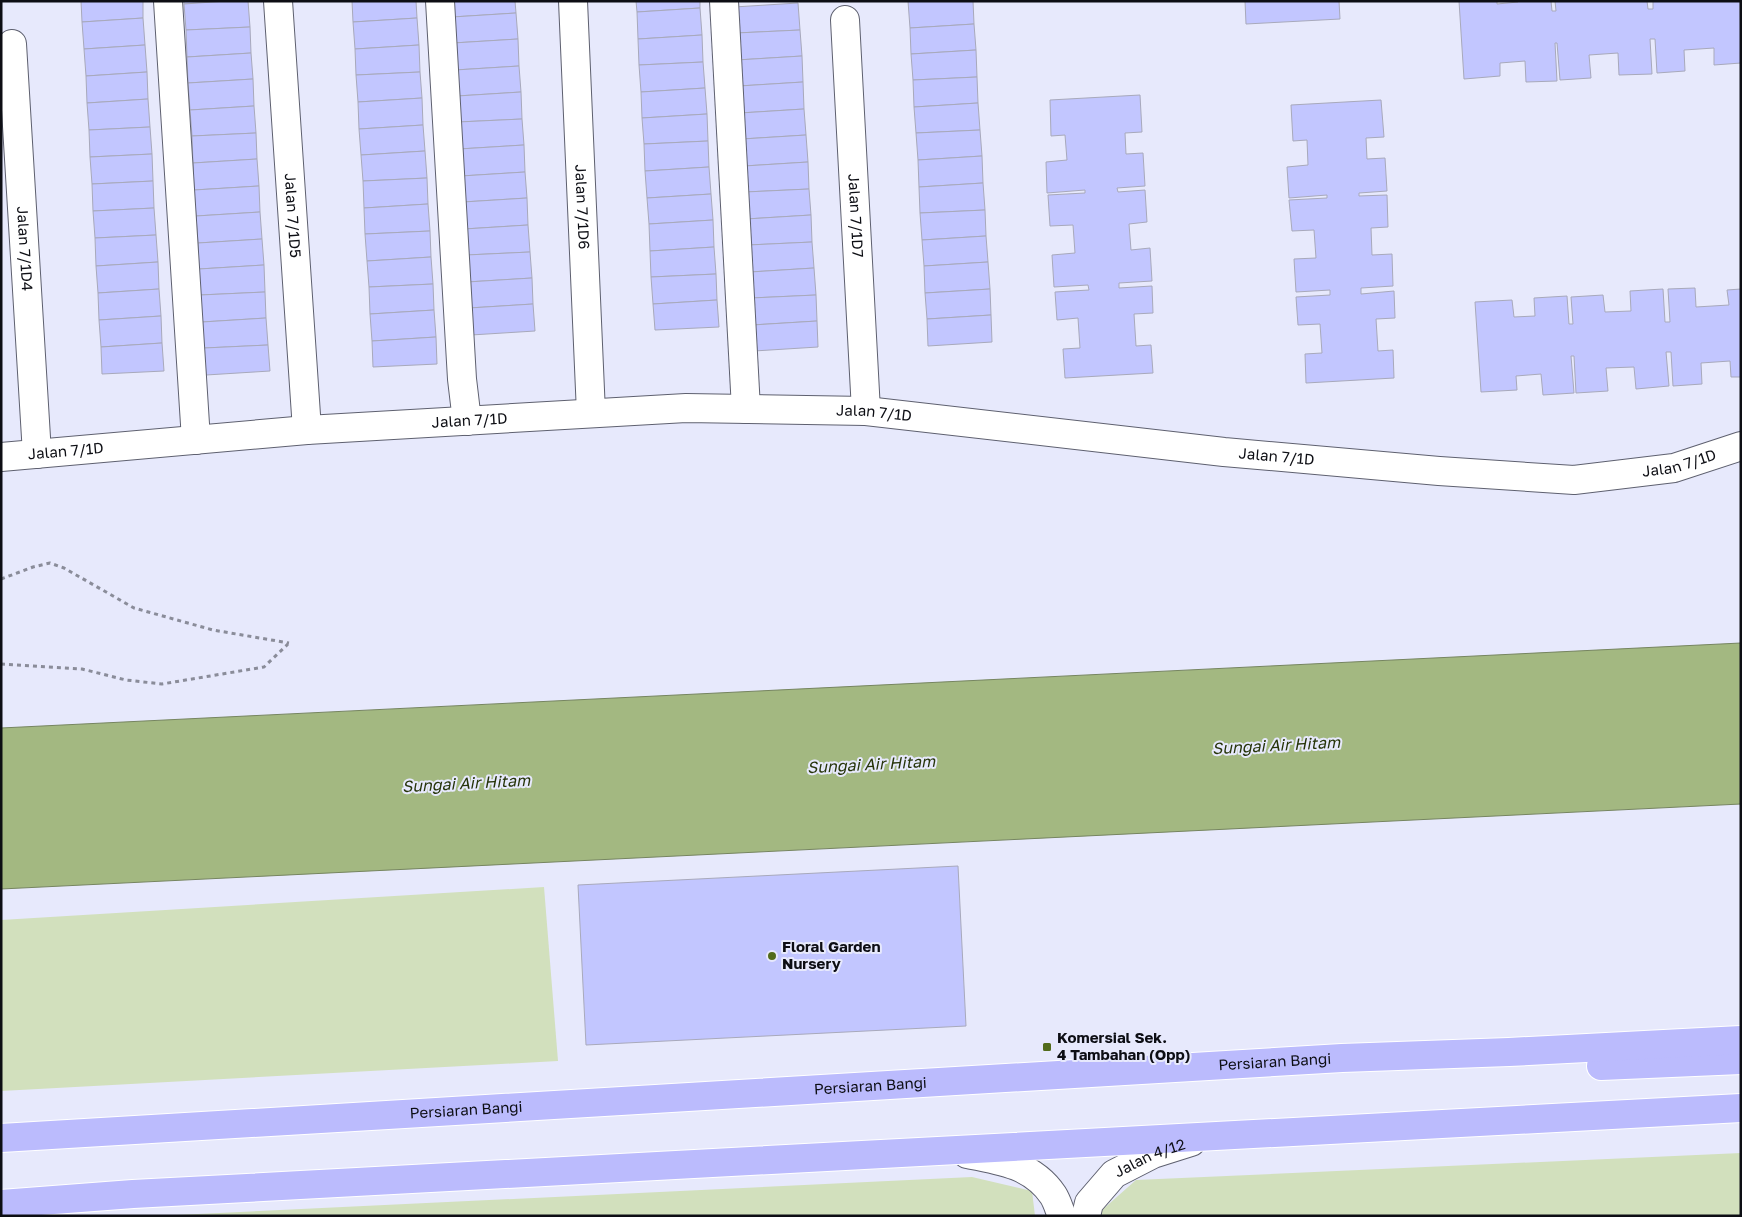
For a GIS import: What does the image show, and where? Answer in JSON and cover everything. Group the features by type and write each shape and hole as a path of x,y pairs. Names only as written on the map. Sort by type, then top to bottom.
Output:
{"main road":[{"name":"Persiaran Bangi","path":"1,1138 1322,1059 1741,1040"},
{"path":"1509,1052 1561,1068 1741,1060"},
{"path":"1,1204 143,1193 1741,1108"}],"street":[{"path":"168,1 196,440"},
{"name":"Jalan 7/1D5","path":"278,1 306,430"},
{"path":"440,1 462,379 467,421"},
{"name":"Jalan 7/1D6","path":"573,1 591,413"},
{"path":"724,1 746,409"},
{"name":"Jalan 7/1D7","path":"845,20 866,411"},
{"name":"Jalan 7/1D4","path":"12,44 37,454"},
{"name":"Jalan 7/1D","path":"1,457 306,430 686,408 866,411 1224,452 1574,480 1674,468 1741,446"},
{"name":"Jalan 4/12","path":"1086,1216 1089,1203 1114,1174 1153,1154 1206,1137"},
{"path":"948,1150 1009,1162 1030,1173 1043,1182 1053,1196 1062,1216"}],"path":[{"path":"1,579 50,562 134,608 213,630 289,643 264,667 162,684 126,680 82,669 1,664"}],"shaded area":[{"path":"544,887 558,1061 1,1091 1,920"},
{"path":"1741,1153 1741,1216 1101,1216 1101,1211 1136,1180"},
{"path":"972,1177 1032,1191 1035,1216 156,1216"}],"water":[{"name":"Sungai Air Hitam","path":"1741,643 1741,804 1,889 1,728"}],"building":[{"path":"81,1 143,1 143,18 82,22"},
{"path":"184,1 226,1 184,4"},
{"path":"248,1 250,27 186,30 184,4"},
{"path":"352,1 416,1 417,18 353,22"},
{"path":"451,1 515,1 516,13 452,17"},
{"path":"636,1 700,1 700,8 637,12"},
{"path":"908,1 973,1 974,24 910,28"},
{"path":"1245,1 1339,1 1340,19 1246,24"},
{"path":"1459,1 1497,1 1497,4 1518,1 1551,1 1552,11 1556,11 1555,1 1647,1 1648,9 1653,9 1653,1 1740,1 1741,63 1714,65 1714,48 1684,50 1685,71 1657,73 1655,39 1650,39 1652,74 1619,75 1618,53 1589,55 1591,78 1560,80 1557,43 1555,43 1557,81 1526,82 1525,61 1500,63 1500,76 1464,79"},
{"path":"798,3 800,30 736,33 734,7"},
{"path":"700,8 702,35 638,39 637,12"},
{"path":"516,13 518,39 453,43 452,17"},
{"path":"143,18 145,45 84,49 82,22"},
{"path":"417,18 419,45 355,49 353,22"},
{"path":"974,24 976,50 911,54 910,28"},
{"path":"250,27 251,53 187,57 186,30"},
{"path":"800,30 802,56 737,60 736,33"},
{"path":"702,35 703,62 639,65 638,39"},
{"path":"518,39 519,66 455,70 453,43"},
{"path":"145,45 147,72 86,76 84,49"},
{"path":"419,45 420,72 356,75 355,49"},
{"path":"976,50 977,77 913,80 911,54"},
{"path":"251,53 253,79 188,83 187,57"},
{"path":"802,56 803,82 739,86 737,60"},
{"path":"703,62 705,88 641,92 639,65"},
{"path":"519,66 521,92 457,96 455,70"},
{"path":"147,72 148,99 87,103 86,76"},
{"path":"420,72 422,98 358,102 356,75"},
{"path":"977,77 978,103 914,107 913,80"},
{"path":"253,79 254,106 190,110 188,83"},
{"path":"803,82 804,109 740,113 739,86"},
{"path":"705,88 707,114 642,118 641,92"},
{"path":"521,92 522,119 458,122 457,96"},
{"path":"1140,95 1142,132 1125,133 1126,154 1143,153 1145,186 1117,188 1118,192 1145,190 1147,222 1129,224 1131,250 1150,248 1152,281 1119,283 1119,288 1152,286 1153,313 1134,314 1136,346 1151,345 1153,373 1065,378 1063,349 1080,348 1078,318 1057,320 1055,292 1089,290 1088,285 1054,287 1052,255 1075,253 1073,225 1050,226 1048,195 1085,193 1085,190 1047,193 1046,162 1067,160 1065,135 1051,136 1050,100"},
{"path":"422,98 423,125 359,129 358,102"},
{"path":"148,99 150,127 89,130 87,103"},
{"path":"1381,100 1384,137 1366,138 1367,159 1385,158 1387,191 1359,193 1359,196 1387,195 1388,227 1371,228 1372,255 1392,254 1393,286 1361,288 1361,294 1394,291 1395,318 1376,319 1378,351 1393,350 1394,378 1306,383 1305,354 1322,353 1320,324 1298,325 1296,297 1330,295 1330,290 1296,292 1294,259 1316,258 1314,230 1292,231 1289,200 1327,198 1327,195 1289,198 1287,167 1308,165 1307,140 1293,141 1291,105"},
{"path":"978,103 980,130 916,133 914,107"},
{"path":"254,106 256,133 192,136 190,110"},
{"path":"804,109 806,135 742,139 740,113"},
{"path":"707,114 708,141 644,144 642,118"},
{"path":"522,119 524,145 459,149 458,122"},
{"path":"423,125 425,151 361,155 359,129"},
{"path":"150,127 152,154 90,157 89,130"},
{"path":"980,130 982,156 918,160 916,133"},
{"path":"256,133 257,159 193,163 192,136"},
{"path":"806,135 808,162 744,166 742,139"},
{"path":"708,141 709,167 645,171 644,144"},
{"path":"524,145 525,172 461,176 459,149"},
{"path":"425,151 427,178 363,181 361,155"},
{"path":"152,154 153,181 92,184 90,157"},
{"path":"982,156 983,183 919,187 918,160"},
{"path":"257,159 259,186 194,190 193,163"},
{"path":"808,162 809,189 745,192 744,166"},
{"path":"709,167 711,194 647,198 645,171"},
{"path":"525,172 527,198 463,202 461,176"},
{"path":"427,178 428,204 364,208 363,181"},
{"path":"153,181 154,208 93,211 92,184"},
{"path":"983,183 985,210 920,213 919,187"},
{"path":"259,186 260,212 196,216 194,190"},
{"path":"809,189 811,215 746,219 745,192"},
{"path":"711,194 713,220 649,224 647,198"},
{"path":"527,198 528,225 464,229 463,202"},
{"path":"428,204 430,231 365,234 364,208"},
{"path":"154,208 156,235 95,238 93,211"},
{"path":"985,210 986,236 922,240 920,213"},
{"path":"260,212 262,239 198,243 196,216"},
{"path":"811,215 812,242 748,245 746,219"},
{"path":"713,220 714,247 650,251 649,224"},
{"path":"528,225 530,252 466,255 464,229"},
{"path":"430,231 431,257 367,261 365,234"},
{"path":"156,235 158,262 96,266 95,238"},
{"path":"986,236 988,262 924,266 922,240"},
{"path":"262,239 264,265 199,269 198,243"},
{"path":"812,242 814,268 750,272 748,245"},
{"path":"714,247 716,274 651,277 650,251"},
{"path":"530,252 532,278 467,282 466,255"},
{"path":"431,257 433,284 369,287 367,261"},
{"path":"158,262 159,289 98,293 96,266"},
{"path":"988,262 990,289 925,293 924,266"},
{"path":"264,265 265,292 200,295 199,269"},
{"path":"814,268 816,295 751,298 750,272"},
{"path":"716,274 717,300 653,304 651,277"},
{"path":"532,278 533,304 469,308 467,282"},
{"path":"433,284 434,310 370,314 369,287"},
{"path":"1695,288 1696,307 1729,305 1727,290 1741,289 1741,377 1731,377 1730,361 1701,363 1702,384 1673,386 1671,352 1666,352 1669,386 1636,389 1634,367 1606,368 1608,391 1576,393 1574,356 1571,356 1574,393 1543,395 1541,374 1516,376 1517,390 1481,392 1475,302 1512,300 1514,317 1535,316 1534,298 1567,296 1569,324 1573,324 1571,297 1603,295 1605,312 1631,311 1630,291 1663,289 1665,322 1670,322 1668,289"},
{"path":"159,289 161,316 99,320 98,293"},
{"path":"990,289 991,315 927,319 925,293"},
{"path":"265,292 266,318 202,322 200,295"},
{"path":"816,295 817,321 752,325 751,298"},
{"path":"717,300 719,327 655,330 653,304"},
{"path":"533,304 535,331 471,335 469,308"},
{"path":"434,310 436,337 372,341 370,314"},
{"path":"991,315 992,342 928,346 927,319"},
{"path":"161,316 162,343 101,347 99,320"},
{"path":"266,318 268,345 204,348 202,322"},
{"path":"817,321 818,347 754,351 752,325"},
{"path":"436,337 437,364 373,367 372,341"},
{"path":"162,343 164,371 102,374 101,347"},
{"path":"268,345 270,371 206,375 204,348"},
{"name":"Floral Garden Nursery","path":"958,866 966,1026 586,1045 578,885"}],"place":[{"name":"Floral Garden Nursery","path":"772,956"},
{"name":"Komersial Sek. 4 Tambahan (Opp)","path":"1047,1047"}]}
